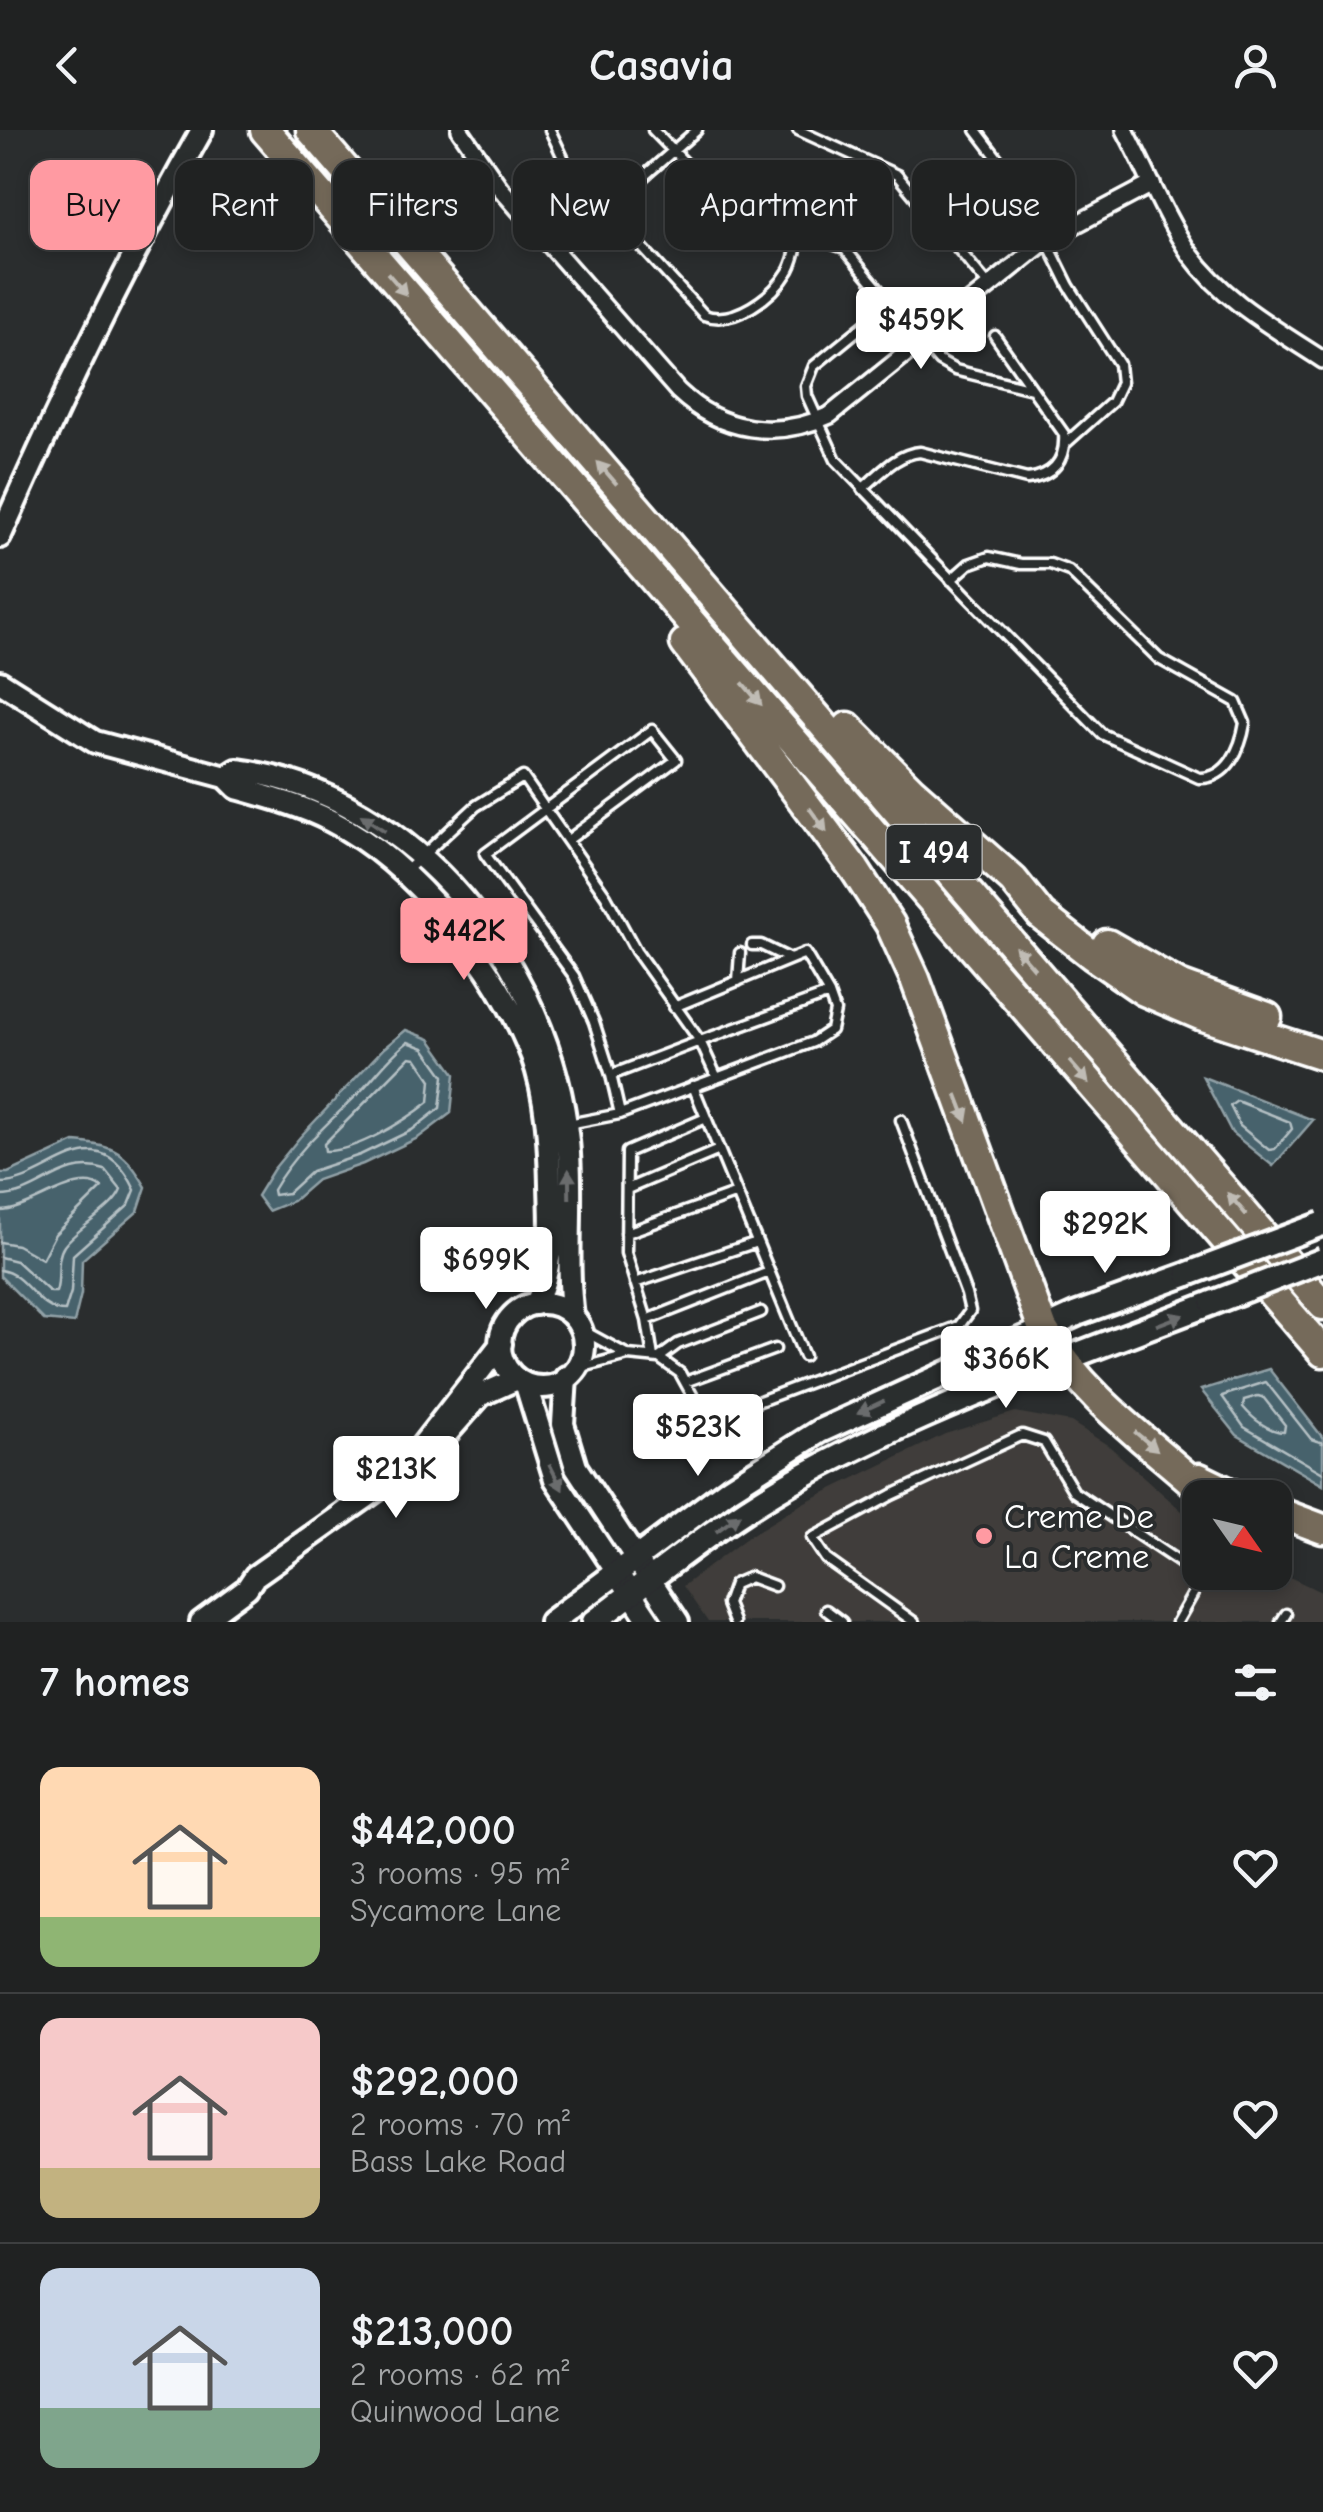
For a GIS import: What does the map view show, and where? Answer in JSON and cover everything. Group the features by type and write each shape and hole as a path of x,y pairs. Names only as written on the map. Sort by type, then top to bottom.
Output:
{"highway":[{"name":"I 494","path":"264,130 1323,1352"},
{"name":"I 494","path":"311,130 1323,1305"},
{"path":"654,526 911,790 1014,880 1041,915 1144,991 1200,1015 1323,1052"},
{"path":"620,541 651,598 855,870 890,924 916,979 1043,1329 1061,1360 1104,1406 1193,1480"},
{"path":"1184,1471 1203,1480"},
{"path":"1292,1517 1323,1529"},
{"path":"1292,1536 1323,1548"}],"main road":[{"path":"551,1622 730,1488 820,1431 1043,1329 1322,1224"},
{"path":"594,1622 746,1509 900,1427 1061,1360 1323,1260"}],"street":[{"path":"0,537 74,372 152,218 202,130"},
{"path":"460,130 500,188 678,392 708,415 742,428 777,430 818,421 850,402 1034,250"},
{"path":"1125,130 1190,253 1207,274 1252,314 1323,360"},
{"path":"1075,225 1152,184"},
{"path":"0,682 95,742 226,777 237,788 333,822 404,872 458,932 496,986 532,1056 557,1125 568,1141 570,1290 584,1350 570,1373 563,1424 572,1458 626,1566 641,1587 678,1622"},
{"path":"226,777 236,770 300,782 351,808 444,878 490,932 516,975 540,1025 557,1125 552,1252 548,1278 536,1304"},
{"path":"387,1489 500,1344 517,1313 536,1304 556,1305 578,1323"},
{"path":"500,1344 504,1364 521,1382 555,1478 589,1534 626,1566"},
{"path":"201,1622 248,1588 255,1576 387,1489 434,1451 481,1395 521,1382 549,1387 570,1373"},
{"path":"641,1587 650,1622"}],"lane":[{"path":"550,130 564,160"},
{"path":"653,130 682,160"},
{"path":"645,174 697,130"},
{"path":"798,130 897,175 989,286"},
{"path":"976,130 999,160"},
{"path":"556,253 559,250"},
{"path":"644,250 696,308 715,319 736,317 780,281 796,250"},
{"path":"846,250 939,361 954,370 1032,389"},
{"path":"1053,250 1069,286 1113,353 1122,374 1112,402 1065,444"},
{"path":"890,304 809,375 807,396 836,460 951,580 1113,741 1199,778 1216,776 1228,766 1244,731 1241,708 1228,696 1159,659 1069,571 1050,564 1022,564 990,556 970,564 951,580"},
{"path":"862,489 900,456 920,452 1027,478 1036,478 1058,464 1064,434 995,336"},
{"path":"568,840 676,760 652,730 486,854 574,976 594,1022 620,1114"},
{"path":"404,872 476,806 523,777 606,896 636,951 700,1041 716,1078"},
{"path":"752,944 790,959"},
{"path":"738,980 740,953"},
{"path":"557,1125 620,1114 813,1042 832,1030 835,1011 804,954 674,1006"},
{"path":"611,1075 829,994"},
{"path":"693,1086 804,1356"},
{"path":"656,1358 626,1253 627,1152 706,1118"},
{"path":"570,1373 628,1355 656,1358 680,1373 698,1404 720,1416 959,1326 970,1311 966,1294 901,1120"},
{"path":"626,1189 719,1150"},
{"path":"626,1233 737,1193"},
{"path":"635,1283 757,1242"},
{"path":"646,1320 770,1272"},
{"path":"656,1358 678,1344 761,1312"},
{"path":"578,1323 628,1355"},
{"path":"685,1382 774,1349"},
{"path":"914,1622 826,1560 812,1538 892,1495 1022,1435 1044,1442 1074,1492 1185,1566 1198,1584 1177,1622"},
{"path":"734,1622 727,1604 734,1584 750,1577 774,1586"},
{"path":"826,1610 842,1622"}],"shaded area":[{"path":"1015,1412 1071,1422 1109,1446 1182,1511 1182,1590 1292,1590 1292,1578 1323,1593 1323,1622 708,1622 683,1586 749,1536 805,1502 945,1434"}],"water":[{"path":"406,1030 430,1039 455,1074 451,1113 418,1138 317,1180 293,1201 268,1211 257,1196 273,1170 384,1048"},
{"path":"1203,1077 1313,1120 1273,1166 1232,1133"},
{"path":"75,1142 118,1153 146,1187 138,1211 82,1260 81,1294 74,1323 44,1320 0,1276 0,1173 8,1173"},
{"path":"1269,1369 1323,1438 1323,1485 1237,1435 1201,1390"}],"place":[{"name":"Creme De La Creme","path":"984,1536"}]}
